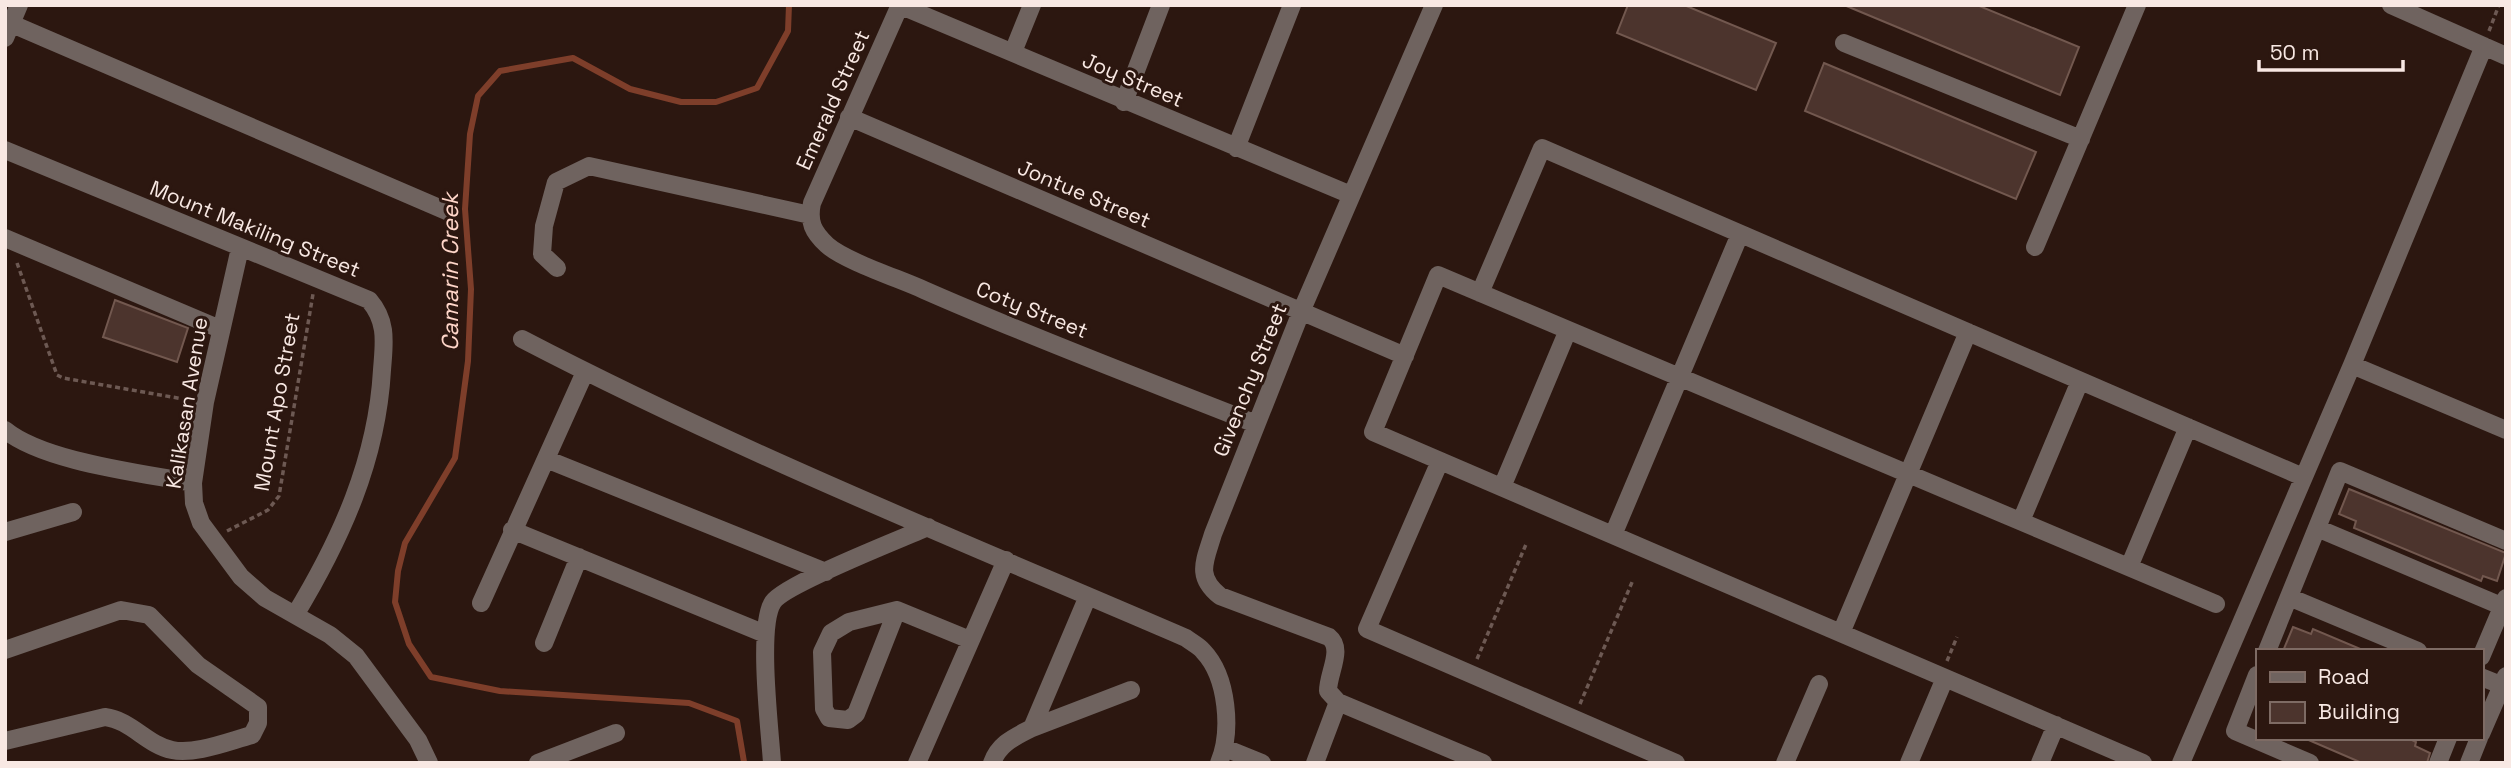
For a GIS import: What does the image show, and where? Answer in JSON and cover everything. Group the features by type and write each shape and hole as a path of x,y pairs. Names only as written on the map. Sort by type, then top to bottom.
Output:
{"street":[{"path":"19,5 8,31 451,213"},
{"path":"1013,52 1032,5"},
{"path":"1124,102 1161,5"},
{"path":"1236,148 1292,5"},
{"name":"Givenchy Street","path":"1338,702 1328,691 1328,677 1338,650 1336,642 1220,596 1207,586 1203,570 1213,534 1301,312 1434,5"},
{"path":"2035,247 2137,5"},
{"path":"2391,5 2506,56"},
{"name":"Joy Street","path":"900,6 1013,52 1124,102 1351,194"},
{"name":"Emerald Street","path":"810,215 849,117 900,6"},
{"path":"1844,43 2081,139"},
{"path":"2181,763 2352,365 2483,46"},
{"name":"Jontue Street","path":"849,117 1405,356"},
{"path":"1480,292 1542,148 2303,477"},
{"name":"Mount Makiling Street","path":"5,150 369,300 381,313 385,332 380,401 362,480 337,541 295,615"},
{"path":"557,268 542,254 544,226 556,182 589,166 810,215"},
{"name":"Coty Street","path":"810,215 812,229 830,247 998,322 1256,424"},
{"path":"1613,535 1740,234"},
{"path":"8,239 220,329"},
{"name":"Kalikasan Avenue","path":"240,248 205,402 193,483 194,503 201,523 241,577 265,598 330,635 356,656 418,740 429,763"},
{"path":"2143,763 1373,432 1438,275 2216,604"},
{"path":"1502,488 1568,330"},
{"path":"1841,633 1968,332"},
{"path":"522,339 584,372 928,527 1186,638 1204,652 1216,672 1224,696 1222,756 1262,763"},
{"path":"2352,365 2506,430"},
{"path":"481,603 584,372"},
{"path":"2021,521 2080,381"},
{"path":"2129,567 2188,427"},
{"path":"5,430 13,436 64,457 193,483"},
{"path":"546,459 825,572"},
{"path":"1440,461 1367,629 1676,763"},
{"path":"2268,649 2340,471 2506,541"},
{"path":"5,531 73,512"},
{"path":"772,763 765,634 772,603 780,595 825,572 928,527"},
{"path":"2317,528 2505,604 2483,653"},
{"path":"513,530 765,634"},
{"path":"544,643 579,557"},
{"path":"917,763 1006,560"},
{"path":"1032,728 1088,596"},
{"path":"2289,597 2413,649"},
{"path":"5,650 121,610 134,610 149,615 198,665 250,698 258,707 258,723 252,735 184,751 160,745 118,718 105,717 5,741"},
{"path":"897,610 856,714 848,720 829,718 824,709 822,668 825,641 831,632 849,622 897,610 970,640"},
{"path":"1909,763 1943,677"},
{"path":"2256,678 2235,731 2256,740"},
{"path":"2483,678 2505,683 2483,730"},
{"path":"1785,763 1819,684"},
{"path":"992,763 996,751 1007,741 1032,728 1131,690"},
{"path":"1315,763 1338,702 1483,763"},
{"path":"2040,763 2056,726"},
{"path":"538,763 616,733"},
{"path":"2256,740 2310,763"},
{"path":"2438,763 2447,740"},
{"path":"2469,763 2478,740"}],"path":[{"path":"2483,46 2499,5"},
{"path":"8,239 57,375 205,402"},
{"name":"Mount Apo Street","path":"212,538 268,510 279,496 316,278"},
{"path":"1471,674 1527,542"},
{"path":"1573,718 1633,580"},
{"path":"1943,677 1957,637"}],"building":[{"path":"1628,5 1684,5 1776,43 1756,90 1617,33"},
{"path":"1844,5 1977,5 2079,47 2060,95"},
{"path":"1824,63 2036,152 2016,199 1805,111"},
{"path":"115,300 188,328 177,362 103,337"},
{"path":"2349,489 2506,553 2497,581 2483,576 2481,581 2354,528 2356,521 2339,514"},
{"path":"2293,627 2311,634 2313,629 2360,649 2284,649"},
{"path":"2309,740 2412,740 2416,742 2415,746 2430,753 2427,763 2362,763"}],"waterway":[{"name":"Camarin Creek","path":"744,762 737,721 689,703 500,691 431,677 409,644 395,602 398,571 405,543 455,458 468,361 471,289 465,209 470,134 478,96 500,71 573,58 630,89 681,102 716,102 757,88 788,31 789,5"}]}
